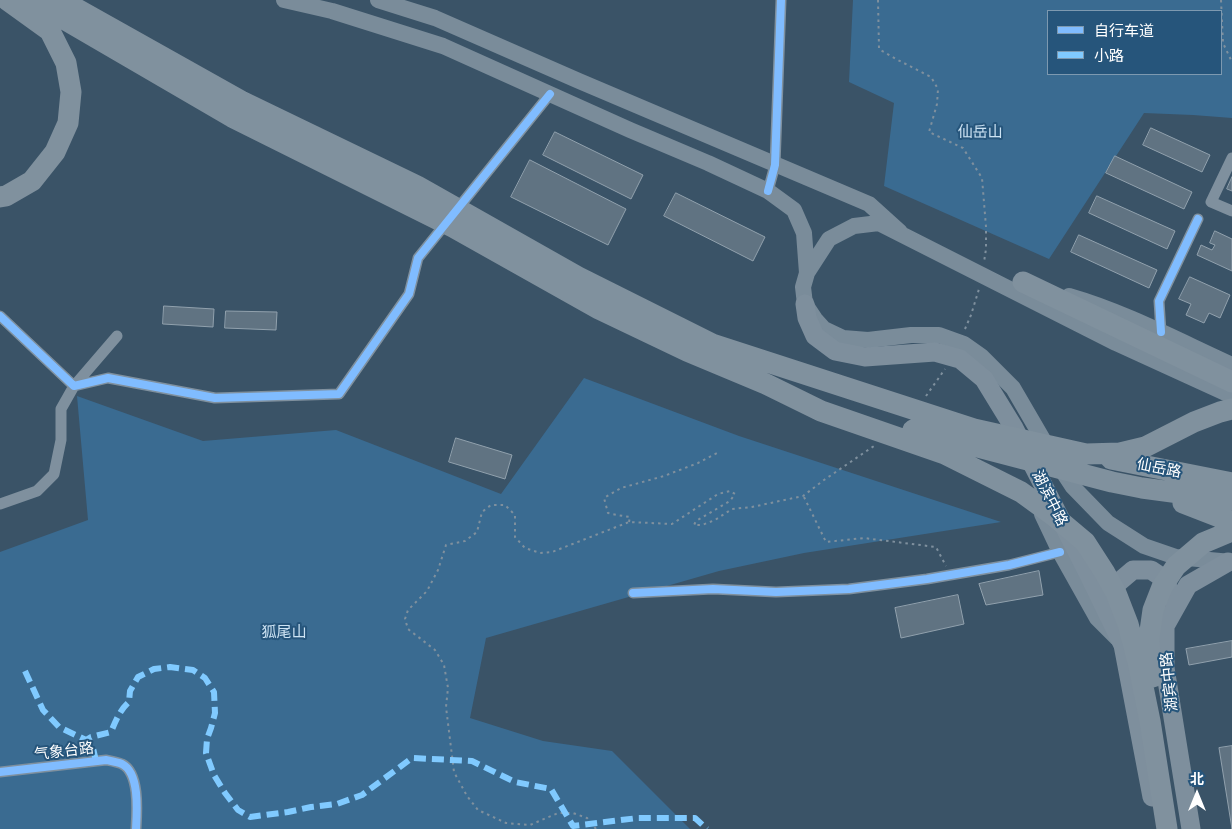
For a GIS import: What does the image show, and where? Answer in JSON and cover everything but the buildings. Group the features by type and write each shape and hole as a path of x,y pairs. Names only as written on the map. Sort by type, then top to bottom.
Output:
{"highway":[{"path":"0,197 6,196 32,181 55,152 68,122 71,92 66,63 50,31 7,0"},
{"path":"31,0 232,117 453,228 582,290 712,344 974,429 1086,454 1120,454 1145,447 1194,422 1232,408"},
{"path":"61,0 241,102 417,186 582,290 687,352 766,384 821,411 945,454 1021,492 1054,516 1084,542 1116,593 1128,624 1150,721 1167,829"},
{"path":"1023,282 1232,382"},
{"name":"仙岳路","path":"766,384 884,422 1112,482 1232,500"},
{"name":"仙岳路","path":"1086,454 1232,483"},
{"path":"1142,488 1232,522"},
{"path":"1181,829 1150,659 1157,632 1153,610 1162,588 1176,566 1203,543 1232,531"}],"main road":[{"path":"284,0 332,12 443,46 768,191 794,210 804,233 806,273 803,287 805,304 824,328 843,338 868,340 911,335 939,335 964,344 981,356 1012,388 1073,487 1108,523 1144,546 1176,557 1230,562"},
{"path":"378,0 435,18 869,204 900,232"},
{"path":"806,273 829,239 854,226 880,222 1116,343 1232,396"},
{"path":"954,260 1094,304 1232,365"},
{"name":"湖滨中路","path":"805,304 815,336 835,351 865,357 935,352 960,359 984,379 1014,428 1123,645 1155,812 1160,829"},
{"path":"1042,482 1042,514 1060,552 1097,618 1123,645"},
{"name":"湖宾中路","path":"1191,829 1165,668 1157,632 1188,585 1230,562"},
{"path":"1104,606 1113,587 1133,570 1151,570 1166,580 1171,600 1157,632"}],"street":[{"path":"768,191 775,164 781,0"},
{"path":"74,386 108,378 216,398 339,394 409,294 418,258 550,94"},
{"path":"1232,158 1212,202 1232,211"},
{"path":"1162,332 1159,301 1198,219"},
{"path":"0,316 74,386"},
{"path":"0,504 37,491 54,474 61,440 61,409 74,386 117,336"},
{"path":"633,593 713,589 776,592 849,589 1009,565 1060,552"},
{"name":"气象台路","path":"0,772 106,760 123,764 130,772 136,788 136,829"}],"path":[{"path":"878,0 880,49 931,77 938,89 937,104 929,132 963,148 982,178 986,227 984,266"},
{"path":"1222,29 1223,43 1232,62"},
{"path":"964,332 981,283"},
{"path":"926,396 948,364"},
{"path":"596,829 587,818 573,813 558,813 530,825 506,823 478,810 466,796 454,772 446,707 448,688 444,665 435,650 408,629 405,619 408,610 427,591 438,570 446,545 465,541 477,532 482,512 490,505 505,505 515,515 515,537 525,548 540,553 552,552 629,522 672,524 718,494 730,491 735,494 730,502 696,520 694,526 702,525 715,520 732,509 752,507 803,496 880,441"},
{"path":"629,522 630,517 616,516 608,513 604,498 621,488 664,476 717,453"},
{"path":"803,496 826,542 864,538 936,547 951,575"}],"green space":[{"name":"仙岳山","path":"853,0 1232,0 1232,118 1144,113 1049,259 884,186 894,103 849,82"},
{"name":"狐尾山","path":"584,378 739,436 1001,522 804,553 719,571 486,638 470,718 543,741 612,751 690,829 0,829 0,552 88,520 77,396 203,441 336,430 501,494"}],"marked path":[{"path":"96,761 93,748 86,740 111,732 121,712 129,702 130,691 138,677 154,669 170,667 193,670 205,678 214,692 215,713 207,739 206,753 214,775 225,793 238,810 250,817 337,804 362,795 412,758 472,761 515,782 551,789 573,826 638,818 695,818 707,829"},
{"path":"25,671 43,710 59,727 86,740"}],"cycle path":[{"path":"768,191 775,165 781,0"},
{"path":"0,316 74,386 108,378 215,398 339,394 409,294 418,258 550,94"},
{"path":"1161,332 1159,301 1198,219"},
{"path":"633,593 713,589 776,592 849,589 927,579 1009,565 1060,552"},
{"path":"0,772 106,760 122,764 128,769 135,784 137,803 136,829"}]}
